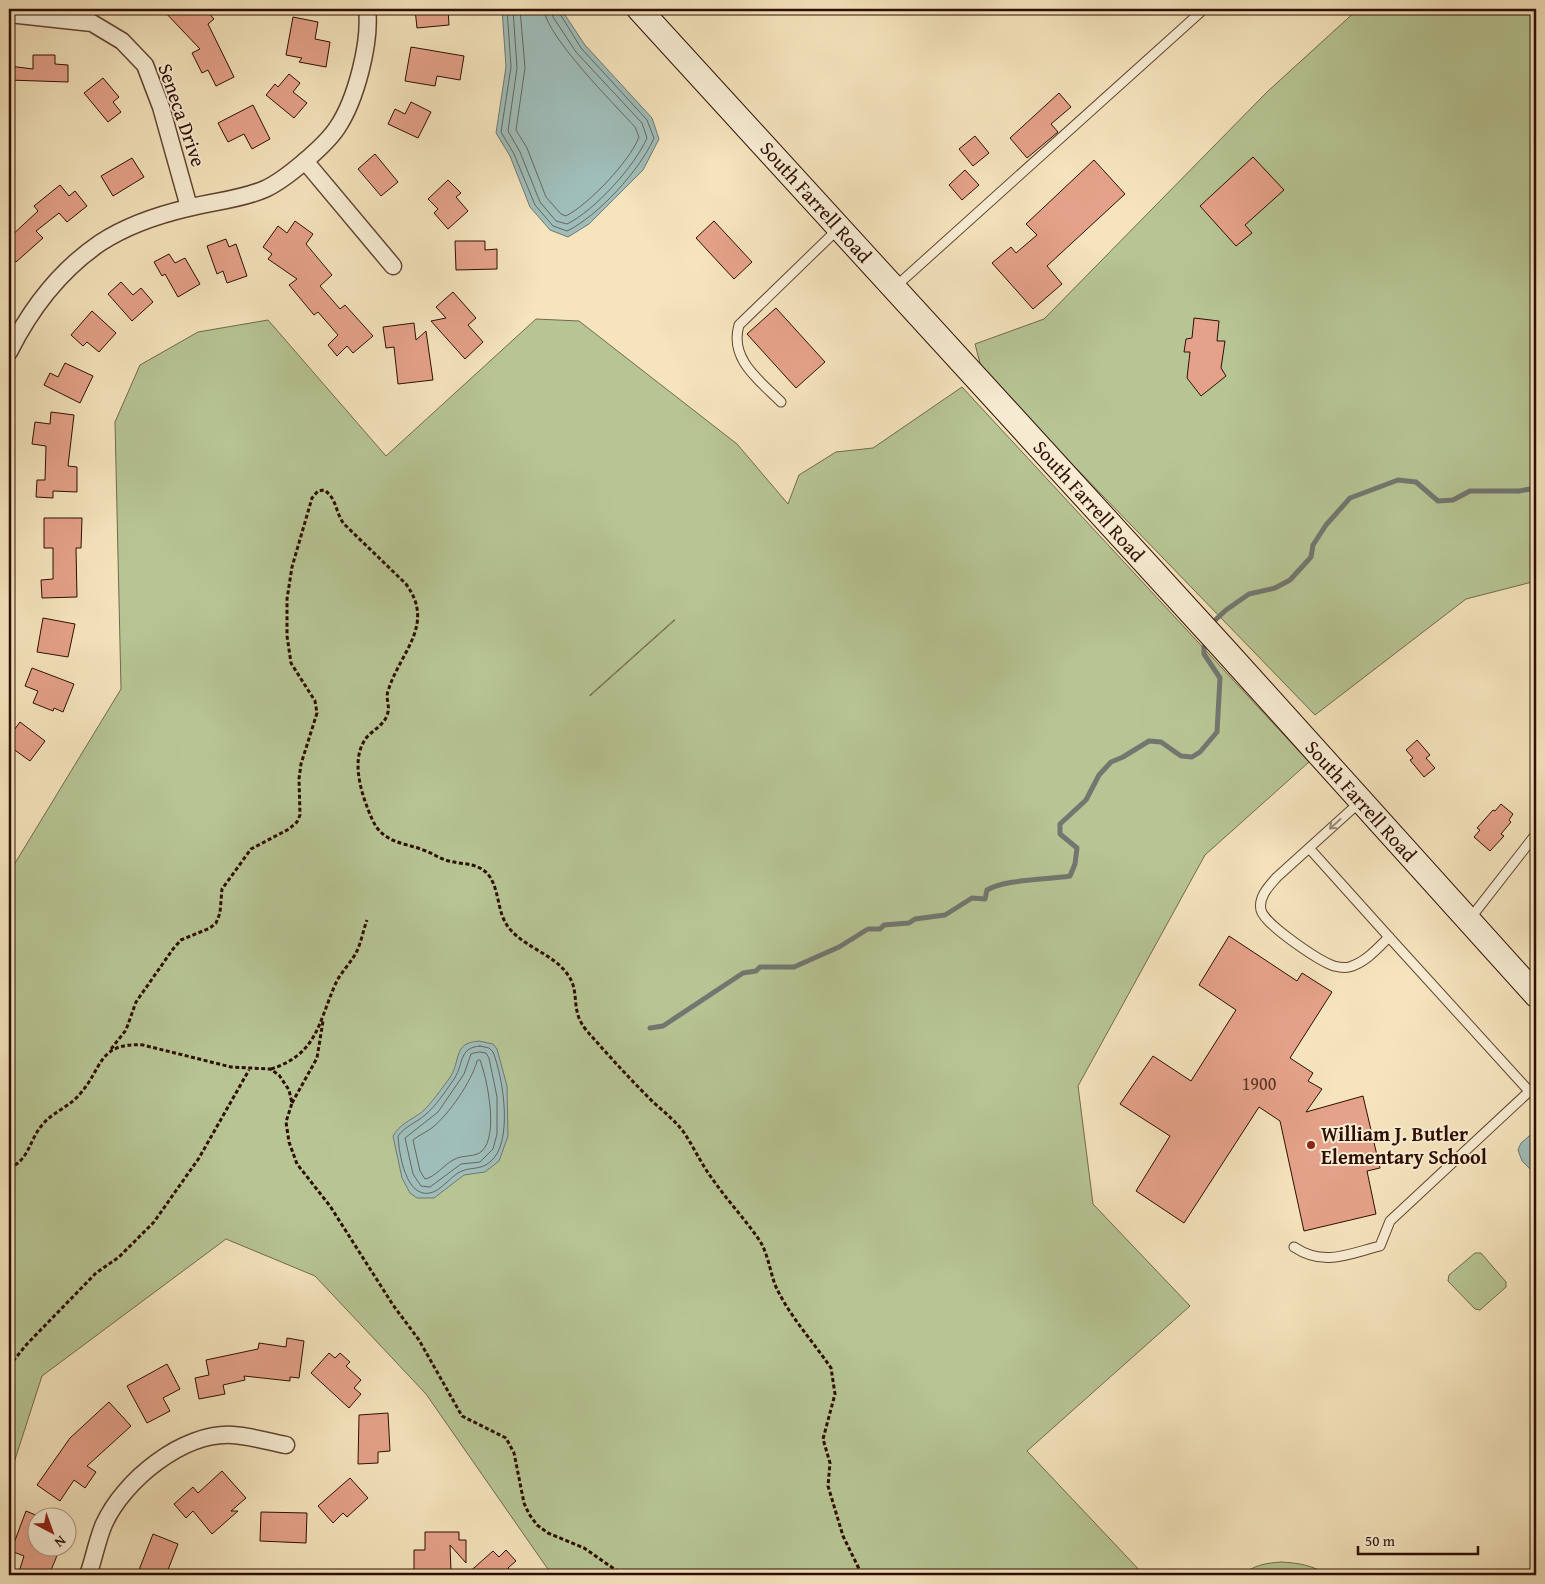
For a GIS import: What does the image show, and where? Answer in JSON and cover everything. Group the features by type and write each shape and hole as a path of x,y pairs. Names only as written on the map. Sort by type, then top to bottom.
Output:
{"street":[{"path":"9,352 25,319 60,275 101,242 144,221 189,207 227,202 266,189 305,161 337,128 359,81 369,24 367,9"},
{"name":"South Farrell Road","path":"639,9 1361,801 1536,996"},
{"name":"Seneca Drive","path":"9,14 92,23 122,42 145,65 161,106 189,207"},
{"path":"305,161 393,266"},
{"path":"88,1575 104,1524 128,1487 162,1458 196,1441 232,1435 286,1445"}],"lane":[{"path":"894,288 1204,9"},
{"path":"781,402 744,366 736,338 739,325 840,228"},
{"path":"1361,801 1266,890 1260,902 1261,911 1266,920 1275,929 1334,966 1348,967 1360,963 1389,937"},
{"path":"1469,920 1536,834"},
{"path":"1294,1247 1308,1256 1333,1258 1380,1246 1390,1221 1533,1088 1389,937 1309,848"}],"path":[{"path":"9,1168 21,1162 28,1153 42,1124 80,1094 104,1055 112,1049 126,1030 136,1002 173,949 181,940 210,928 216,923 220,913 222,889 251,848 289,829 297,822 300,815 299,779 301,764 317,713 315,701 295,671 288,651 287,599 292,567 312,498 318,491 324,490 334,499 339,518 344,524 406,584 412,592 418,612 418,623 413,639 388,692 389,712 386,720 366,738 360,748 359,775 374,823 387,839 398,844 428,852 450,862 480,868 488,874 496,888 503,920 509,929 516,936 561,967 572,984 578,1018 650,1099 676,1122 712,1178 759,1240 770,1262 780,1295 831,1368 834,1376 833,1406 823,1431 824,1445 830,1462 828,1486 842,1536 862,1575"},
{"path":"367,920 356,952 335,985 323,1020 317,1058 292,1103 286,1122 289,1142 297,1164 330,1206 393,1305 428,1354 462,1416 506,1438 514,1453 524,1503 537,1525 548,1533 584,1548 623,1575"},
{"path":"112,1049 128,1044 143,1045 214,1064 249,1070 270,1069 288,1064 298,1057 323,1020"},
{"path":"270,1069 280,1075 292,1103"},
{"path":"9,1366 27,1344 96,1273 126,1252 154,1222 199,1158 249,1070"}],"green space":[{"path":"1358,9 1536,9 1536,581 1466,599 1315,715 982,371 975,344 1044,319 1267,92"},
{"path":"536,319 579,321 737,444 788,504 799,475 836,452 873,448 962,387 1309,762 1205,855 1078,1086 1093,1204 1190,1306 1027,1451 1144,1575 552,1575 426,1394 315,1276 226,1239 42,1376 9,1478 9,873 121,689 115,422 140,365 198,332 268,320 386,456","holes":["675,620 590,696 590,695"]},
{"path":"1475,1253 1481,1253 1506,1282 1506,1287 1480,1310 1475,1309 1448,1281 1449,1275"},
{"path":"1281,1562 1305,1565 1327,1575 1243,1575 1256,1567"}],"water":[{"path":"502,9 561,9 585,45 652,118 659,139 643,170 589,224 568,237 550,230 530,207 510,156 496,133 506,67"},
{"path":"479,1041 493,1044 497,1049 507,1086 508,1136 499,1161 485,1172 464,1175 434,1198 417,1198 410,1193 402,1178 393,1136 402,1125 422,1112 436,1096 453,1072 461,1049 470,1042"},
{"path":"1536,1130 1536,1175 1522,1161 1518,1150 1521,1143"}],"building":[{"path":"162,9 205,9 214,19 208,24 234,77 216,86 208,70 202,73 192,53 200,49"},
{"path":"415,9 448,9 449,25 417,28"},
{"path":"293,17 318,22 315,39 330,42 326,67 299,62 302,58 286,55"},
{"path":"411,47 464,56 460,80 437,76 435,86 405,81"},
{"path":"33,55 55,55 55,64 68,65 68,82 9,80 9,66 33,69"},
{"path":"289,74 300,83 293,92 307,103 294,118 266,95 275,84 278,87"},
{"path":"103,78 119,97 113,102 121,112 108,122 84,93"},
{"path":"1059,93 1071,107 1051,124 1058,132 1027,158 1010,138"},
{"path":"411,102 431,112 418,138 388,124 395,109 405,114"},
{"path":"253,105 270,139 252,149 244,134 228,142 218,123"},
{"path":"975,136 989,153 973,166 959,149"},
{"path":"375,154 398,182 381,196 358,169"},
{"path":"1253,157 1284,190 1245,225 1252,233 1236,246 1200,206"},
{"path":"132,158 144,177 113,196 101,176"},
{"path":"1094,160 1125,194 1047,266 1062,284 1033,309 992,263 1011,247 1016,253 1037,235 1026,224"},
{"path":"965,170 979,185 962,200 949,185"},
{"path":"448,180 461,193 456,197 468,211 448,229 434,213 438,209 428,199"},
{"path":"60,185 69,196 75,191 87,206 67,222 59,213 36,231 43,238 16,262 9,255 9,238 38,211 34,206"},
{"path":"295,221 313,234 306,244 332,275 320,286 340,309 345,305 373,336 353,353 347,346 337,356 328,345 338,335 318,312 314,315 289,285 297,279 268,259 272,254 263,247 278,226 287,233"},
{"path":"714,221 752,262 734,279 696,238"},
{"path":"226,239 229,247 236,244 247,276 227,283 223,271 217,274 207,246"},
{"path":"455,241 485,241 485,250 497,249 497,269 456,270"},
{"path":"169,254 175,263 185,258 200,284 178,297 165,274 162,276 154,262"},
{"path":"121,282 133,295 141,288 153,302 132,321 108,294"},
{"path":"453,292 476,318 468,325 483,342 465,359 431,321 446,318 436,307"},
{"path":"776,308 825,362 796,388 747,334"},
{"path":"92,311 116,333 99,352 87,342 83,346 71,335"},
{"path":"1194,318 1219,321 1217,341 1225,341 1221,368 1226,376 1201,396 1187,378 1190,352 1184,352 1186,339 1192,338"},
{"path":"414,323 416,340 426,331 433,380 398,384 394,347 386,348 383,327"},
{"path":"65,363 93,376 80,403 44,385 50,373 58,377"},
{"path":"51,412 74,415 68,466 77,467 77,492 53,491 53,498 36,497 37,480 45,480 46,446 32,444 35,422 50,424"},
{"path":"44,518 82,518 81,548 76,548 77,597 42,598 41,580 53,579 53,548 44,548"},
{"path":"43,618 75,624 68,657 37,652"},
{"path":"32,668 74,684 63,712 54,708 53,711 33,703 38,691 25,686"},
{"path":"20,722 45,741 30,761 9,746 9,737"},
{"path":"1417,740 1430,755 1426,758 1435,768 1424,777 1410,760 1413,758 1406,750"},
{"path":"1501,804 1513,814 1509,820 1511,822 1501,834 1504,836 1490,851 1474,837 1480,830 1477,828"},
{"name":"William J. Butler Elementary School","path":"1229,936 1297,981 1302,973 1332,992 1290,1058 1313,1073 1308,1081 1322,1089 1306,1112 1363,1096 1380,1168 1367,1171 1376,1214 1304,1231 1280,1121 1259,1107 1184,1223 1136,1191 1170,1136 1120,1104 1153,1056 1191,1081 1236,1010 1199,985"},
{"path":"287,1338 304,1341 299,1378 290,1377 290,1381 244,1376 245,1380 223,1385 225,1394 199,1399 195,1378 209,1375 206,1360 258,1349 259,1343 286,1347"},
{"path":"329,1353 335,1358 340,1353 350,1362 346,1366 361,1380 354,1388 361,1394 349,1408 311,1373"},
{"path":"167,1364 180,1389 163,1398 170,1411 147,1423 127,1386"},
{"path":"109,1402 131,1426 87,1466 96,1472 85,1488 74,1480 60,1501 37,1485 70,1438"},
{"path":"388,1413 390,1451 378,1452 378,1463 358,1464 359,1415"},
{"path":"222,1471 246,1498 231,1511 238,1511 212,1534 193,1511 186,1518 174,1504 193,1487 198,1493"},
{"path":"350,1478 368,1498 347,1517 343,1513 333,1523 318,1506"},
{"path":"26,1511 28,1512 28,1556 57,1556 49,1575 18,1575 24,1556 11,1551"},
{"path":"261,1512 307,1513 306,1543 260,1541"},
{"path":"425,1532 459,1532 459,1540 466,1540 466,1563 450,1545 451,1572 414,1572 414,1550 425,1550"},
{"path":"153,1534 178,1544 166,1575 137,1575"},
{"path":"506,1550 516,1561 508,1568 514,1575 466,1575 493,1551 499,1557"}],"waterway":[{"path":"1211,624 1226,610 1249,594 1275,588 1290,580 1311,557 1313,545 1326,525 1350,498 1398,480 1416,482 1438,501 1453,500 1470,491 1519,491 1536,488"},
{"path":"650,1028 663,1026 743,973 756,971 760,967 794,967 839,947 868,929 880,929 884,925 909,923 915,919 945,915 972,898 985,899 987,890 995,886 1070,876 1075,864 1077,848 1060,834 1060,824 1086,800 1099,775 1111,762 1149,741 1161,742 1181,756 1192,757 1200,752 1217,732 1220,678 1204,654 1204,647"}],"place":[{"name":"William J. Butler Elementary School","path":"1311,1145"}]}
